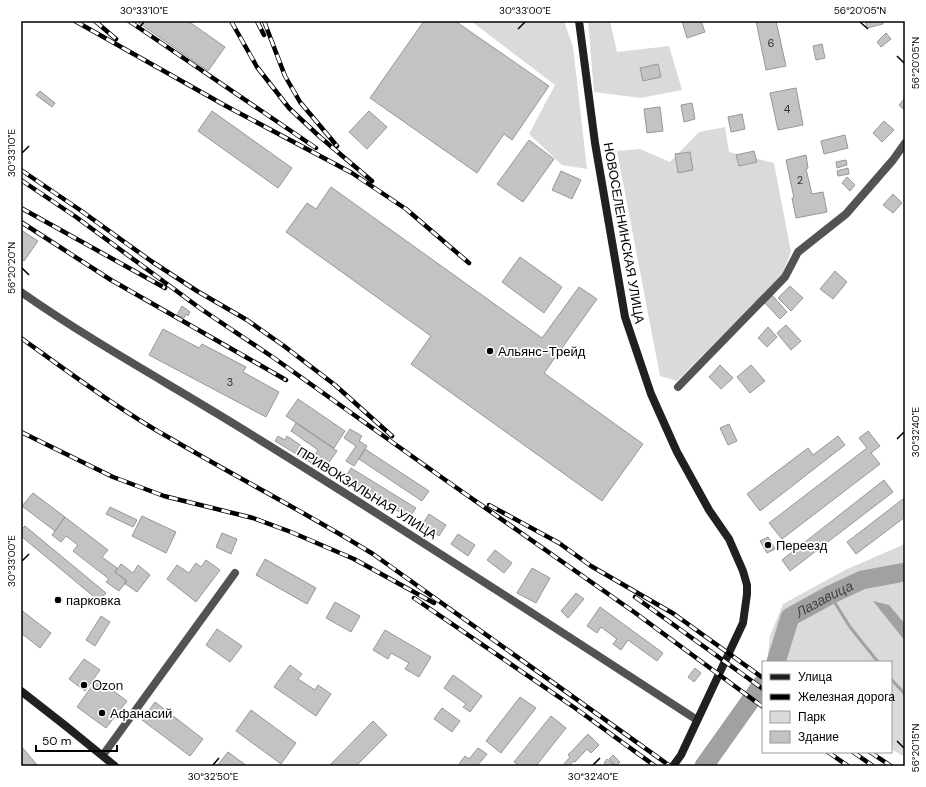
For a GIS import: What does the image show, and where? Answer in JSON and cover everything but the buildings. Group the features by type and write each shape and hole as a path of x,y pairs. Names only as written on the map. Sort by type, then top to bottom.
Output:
{"main road":[{"name":"НОВОСЕЛЕНИНСКАЯ УЛИЦА","path":"579,21 595,143 625,317 651,394 677,452 709,510 729,539 743,571 747,585 743,623 681,756 673,766"},
{"path":"21,691 115,766"}],"street":[{"path":"678,387 785,277 798,252 846,214 893,160 905,143"},
{"name":"ПРИВОКЗАЛЬНАЯ УЛИЦА","path":"21,292 54,315 259,439 403,529 697,720"},
{"path":"103,755 235,573"}],"green space":[{"path":"471,21 564,21 573,47 587,169 562,165 529,134 555,85"},
{"path":"588,21 610,21 617,52 669,46 682,90 641,98 594,92"},
{"path":"725,127 729,152 774,163 791,252 782,275 677,381 660,376 617,151 640,149 670,162 699,132"},
{"path":"905,544 905,757 892,750 892,661 767,661 770,636 783,604 845,570"}],"shaded area":[{"path":"873,601 889,605 905,624 905,641"}],"waterway":[{"name":"Лазавица","path":"776,661 790,617 830,595 862,580 905,572"},
{"path":"830,595 850,627 877,661"},
{"path":"892,680 905,694"},
{"name":"Лазавица","path":"704,766 762,684"}],"railway":[{"path":"75,21 226,106 352,173 406,209 469,263"},
{"path":"95,21 116,39"},
{"path":"129,21 316,148"},
{"path":"231,21 257,67 289,108 320,137 372,181"},
{"path":"257,21 264,35"},
{"path":"264,21 285,76 300,102 337,146"},
{"path":"21,170 151,261 197,291 247,320 284,346 335,385 392,436"},
{"path":"21,180 76,217 201,309 274,358 634,612 762,706"},
{"path":"21,208 165,288"},
{"path":"21,222 111,280 286,380"},
{"path":"21,338 96,392 135,417 373,554 670,766"},
{"path":"21,432 113,477 164,496 253,518 291,532 354,559 434,603"},
{"path":"489,505 559,543 591,566 674,614 762,677"},
{"path":"635,597 762,688"},
{"path":"414,598 575,708 655,766"},
{"path":"829,753 848,766"},
{"path":"854,753 873,766"},
{"path":"872,753 891,766"}],"place":[{"name":"Альянс-Трейд","path":"490,351"},
{"name":"Переезд","path":"768,545"},
{"name":"парковка","path":"58,600"},
{"name":"Ozon","path":"84,685"},
{"name":"Афанасий","path":"102,713"}]}
